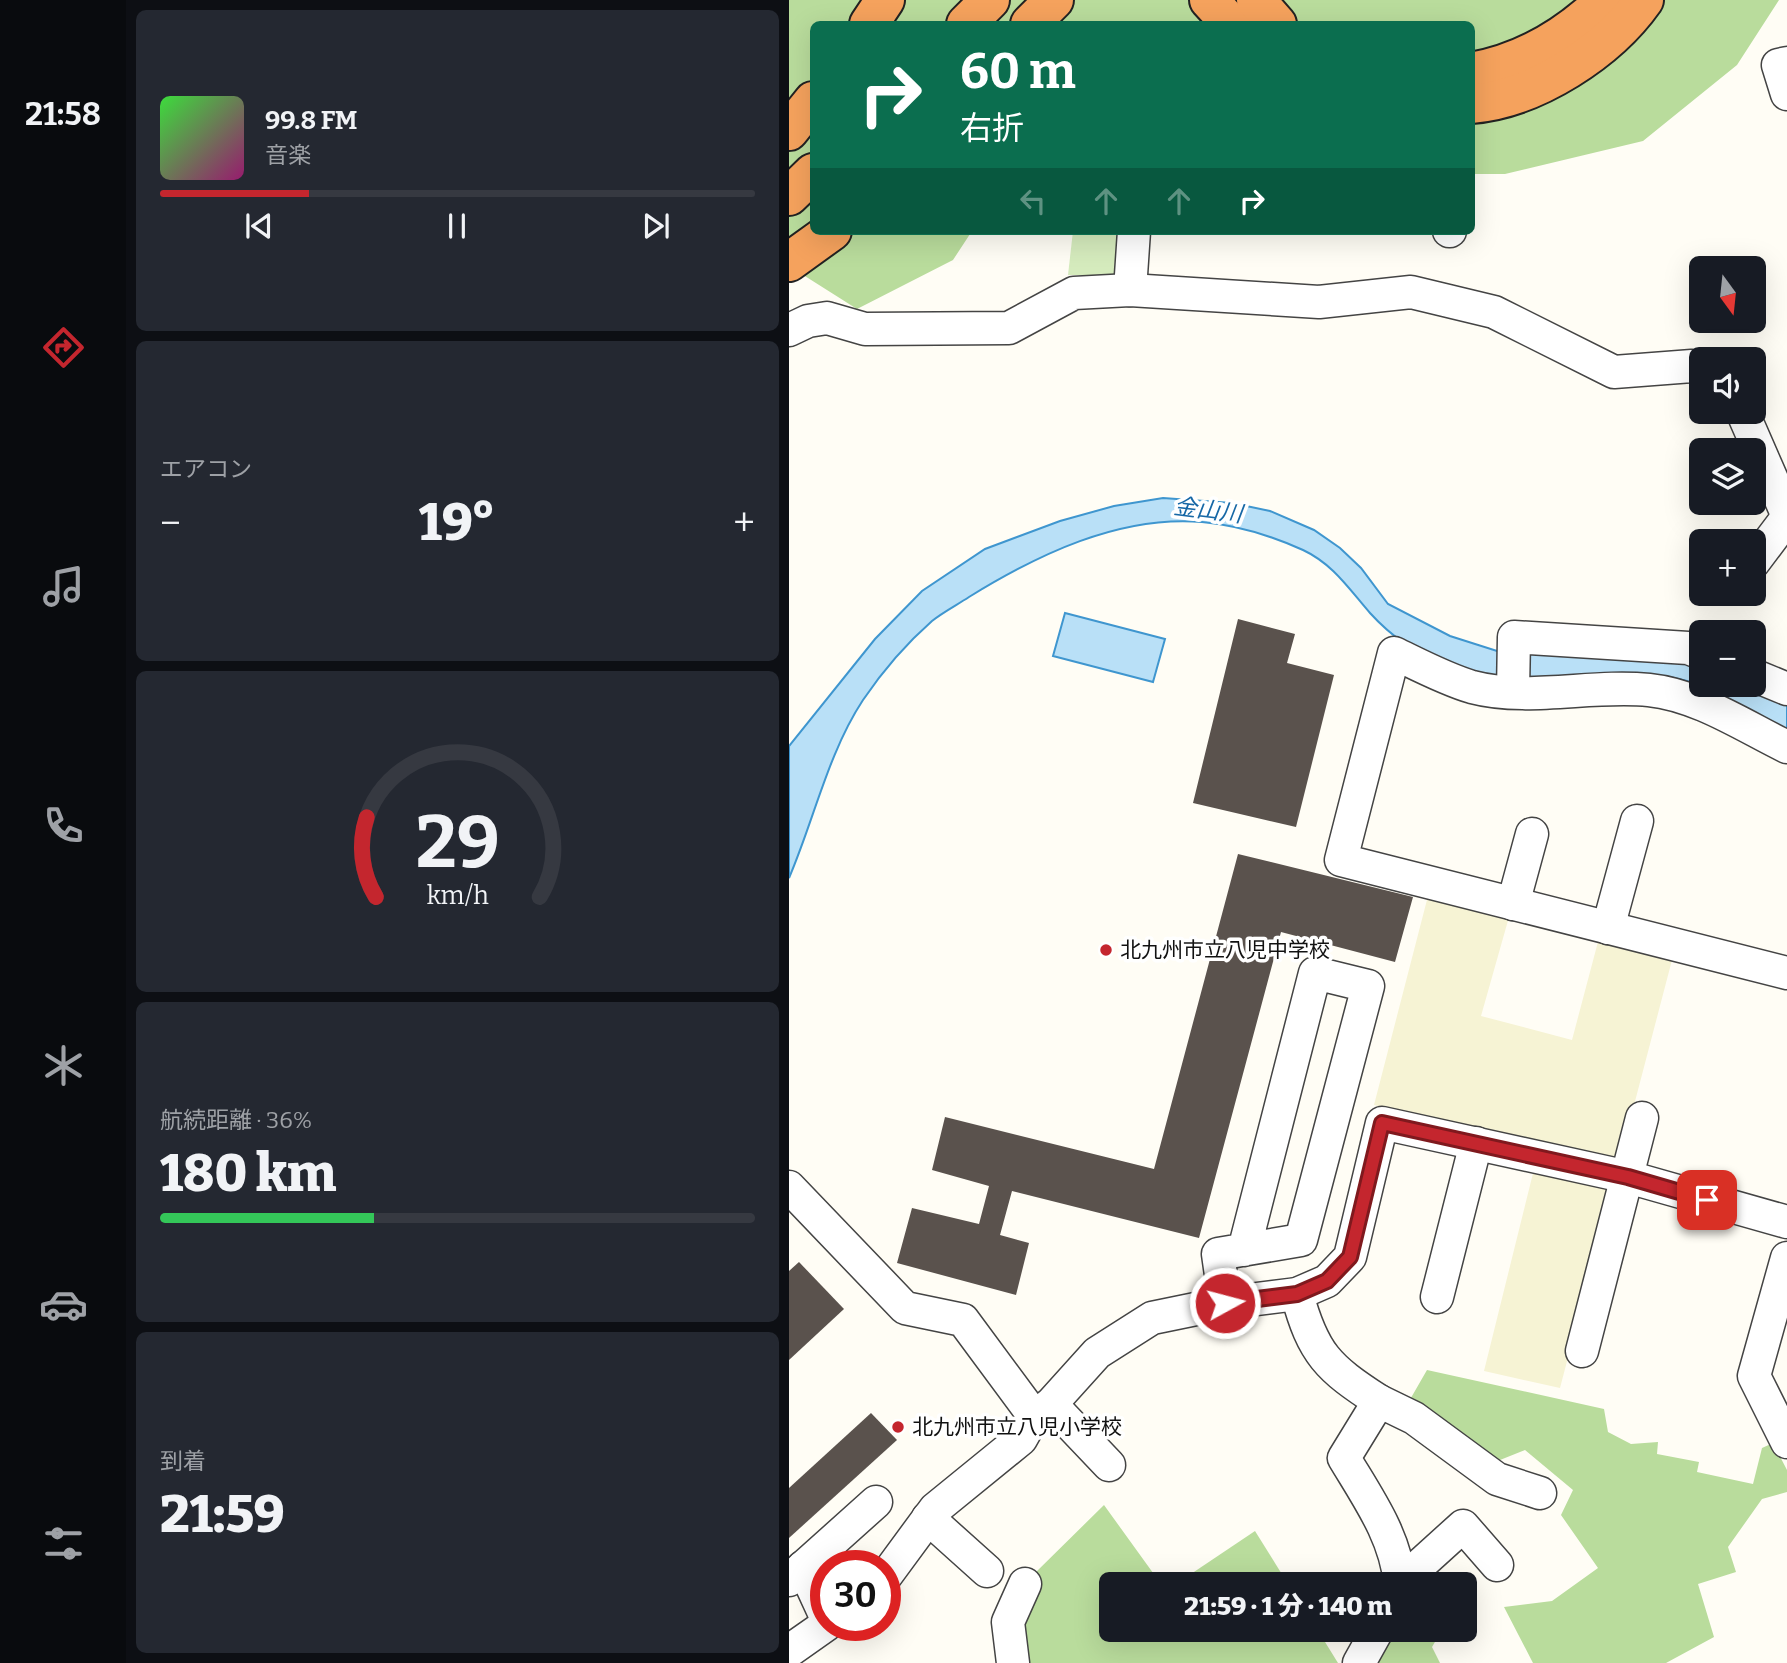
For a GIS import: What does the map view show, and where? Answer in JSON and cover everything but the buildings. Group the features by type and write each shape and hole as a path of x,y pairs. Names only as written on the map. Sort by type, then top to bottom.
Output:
{"highway":[{"path":"871,21 885,0"},
{"path":"969,21 990,0"},
{"path":"1033,21 1054,0"},
{"path":"1057,21 1078,0"},
{"path":"1209,0 1228,21"},
{"path":"1256,0 1274,21"},
{"path":"1475,71 1526,56 1579,25 1605,0"},
{"path":"1475,103 1536,86 1590,55 1634,14 1644,0"},
{"path":"789,131 810,105"},
{"path":"789,196 810,176"},
{"path":"789,257 812,235"},
{"path":"789,262 826,235"}],"street":[{"path":"1787,63 1778,65 1787,94"},
{"path":"1130,290 1134,235"},
{"path":"789,330 808,321 827,318 865,329 918,331 1009,328 1074,293 1130,290 1319,302 1411,292 1494,312 1614,372 1689,366"},
{"path":"1748,424 1785,508 1766,541"},
{"path":"1513,686 1514,637 1689,648"},
{"path":"1787,747 1697,702 1649,690 1474,687 1440,676 1394,653 1341,860 1787,974"},
{"path":"1766,680 1787,689"},
{"path":"1608,928 1637,821"},
{"path":"1513,904 1532,834"},
{"path":"1225,1303 1218,1254 1244,1250 1301,1240 1368,986 1315,973 1244,1250"},
{"path":"1335,1112 1628,1177 1787,1222"},
{"path":"1582,1352 1642,1118"},
{"path":"901,1555 935,1509 1021,1439 1043,1410 1097,1353 1152,1318 1225,1303 1297,1294 1327,1281 1350,1257 1382,1123"},
{"path":"1437,1297 1476,1143"},
{"path":"789,1187 905,1308 963,1320 1043,1410 1109,1465"},
{"path":"1787,1258 1754,1376 1787,1442"},
{"path":"1297,1294 1308,1332 1324,1358 1352,1384 1414,1418 1497,1479 1540,1493"},
{"path":"1379,1401 1344,1458 1380,1518 1396,1556 1398,1572"},
{"path":"810,1594 796,1574 876,1502"},
{"path":"928,1518 987,1571"},
{"path":"1412,1572 1463,1527 1497,1565"},
{"path":"1013,1663 1008,1622 1025,1584"},
{"path":"795,1654 810,1640"},
{"path":"1359,1663 1371,1642"}],"shaded area":[{"path":"1428,896 1509,917 1481,1016 1572,1040 1599,938 1672,960 1560,1388 1484,1371 1540,1145 1374,1105"}],"green space":[{"path":"789,0 1779,0 1737,65 1643,141 1505,174 1475,174 1475,21 810,21 810,235 969,235 953,260 857,309 789,266"},
{"path":"1073,235 1117,235 1114,275 1068,275"},
{"path":"1427,1370 1604,1409 1608,1432 1631,1444 1658,1442 1657,1454 1699,1462 1697,1472 1753,1484 1762,1448 1773,1443 1787,1470 1787,1492 1762,1499 1728,1547 1736,1572 1698,1584 1714,1637 1666,1663 1533,1663 1504,1607 1552,1601 1598,1568 1561,1515 1573,1490 1525,1450 1495,1462 1408,1403"},
{"path":"1104,1505 1152,1572 1099,1572 1099,1642 1325,1642 1338,1663 1023,1663 1017,1622 1034,1574"},
{"path":"1255,1531 1281,1572 1194,1572"},
{"path":"1378,1642 1435,1642 1432,1647 1440,1663 1366,1663"}],"water":[{"name":"金山川","path":"1163,498 1232,503 1270,511 1314,530 1340,548 1361,568 1388,604 1450,636 1497,651 1662,655 1689,663 1689,682 1662,676 1635,675 1500,676 1446,665 1425,656 1395,637 1332,570 1303,550 1254,532 1215,523 1171,521 1140,525 1080,541 1022,567 941,615 913,639 878,679 851,720 831,764 789,878 789,746 875,639 922,591 985,549 1060,521 1114,506"},
{"path":"1065,613 1165,639 1153,682 1053,656"},
{"path":"1766,693 1787,703 1787,732 1724,697 1766,697"}],"place":[{"name":"北九州市立八児中学校","path":"1106,950"},
{"name":"北九州市立八児小学校","path":"898,1427"}],"route":[{"path":"1225,1303 1297,1294 1327,1281 1350,1257 1382,1123 1628,1177 1707,1200"}]}
